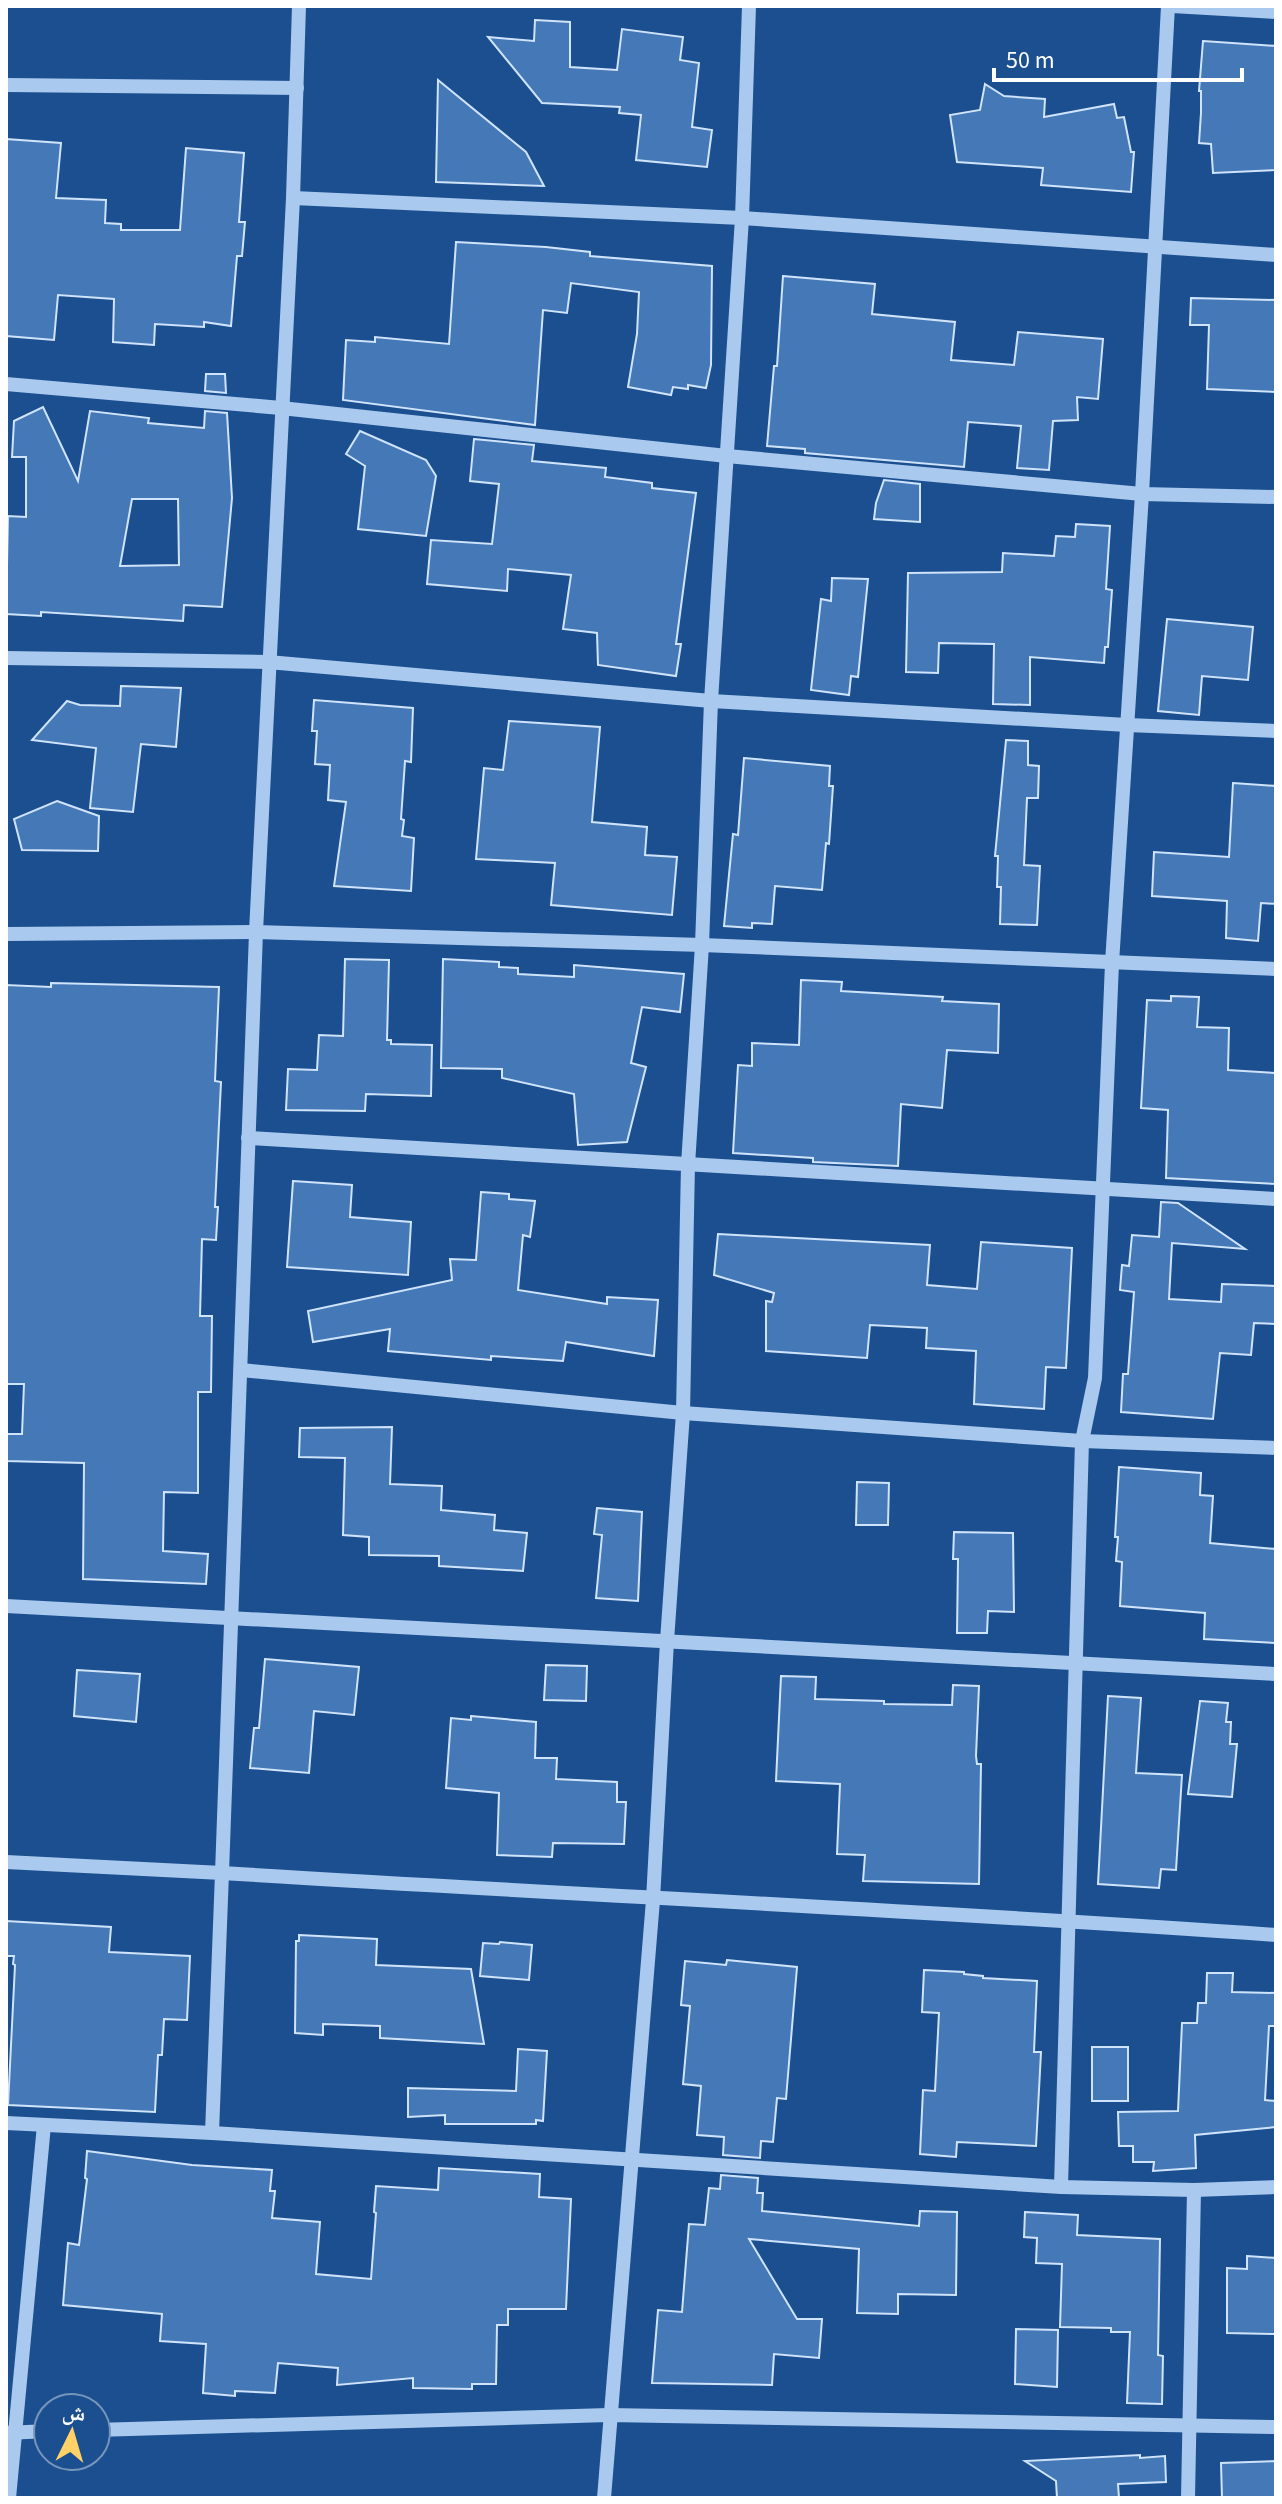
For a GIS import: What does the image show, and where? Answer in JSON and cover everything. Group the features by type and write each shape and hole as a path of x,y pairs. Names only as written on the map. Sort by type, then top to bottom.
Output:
{"street":[{"path":"212,2133 256,932 293,198 299,6"},
{"path":"604,2498 653,1900 683,1413 688,1165 702,945 711,701 742,218 749,6"},
{"path":"1061,2187 1082,1441 1095,1378 1112,963 1170,6 1276,12"},
{"path":"6,85 297,88"},
{"path":"293,198 742,218 1276,255"},
{"path":"6,384 281,408 727,456 1142,494 1276,497"},
{"path":"6,658 268,662 711,701 1276,731"},
{"path":"6,934 256,932 702,945 1276,969"},
{"path":"248,1138 1276,1199"},
{"path":"241,1370 683,1413 1082,1441 1276,1448"},
{"path":"6,1606 1276,1674"},
{"path":"6,1862 653,1900 1067,1920 1276,1935"},
{"path":"6,2123 212,2133 1061,2187 1194,2190 1276,2187"},
{"path":"9,2498 10,2432 44,2125"},
{"path":"1188,2498 1194,2190"},
{"path":"112,2430 609,2415 1276,2427"},
{"path":"10,2432 32,2431"}],"building":[{"path":"535,20 570,22 570,67 617,70 622,29 683,37 680,60 699,63 692,127 712,130 707,167 636,160 641,115 619,113 620,107 542,103 488,37 534,41"},
{"path":"1203,41 1276,46 1276,170 1213,173 1211,144 1199,143"},
{"path":"438,80 526,152 544,186 436,182"},
{"path":"985,84 1004,96 1045,99 1044,117 1114,104 1117,118 1124,117 1131,152 1134,152 1131,192 1041,185 1043,168 957,162 950,115 980,110"},
{"path":"6,139 61,143 56,198 106,200 105,223 121,224 121,230 180,230 186,148 244,153 239,222 245,222 242,256 237,256 231,326 204,322 204,327 155,324 154,345 113,342 114,299 58,295 54,340 6,336"},
{"path":"456,242 546,247 590,252 590,256 712,266 711,365 706,388 688,385 688,389 673,387 671,395 628,387 637,334 639,292 571,283 567,313 543,310 535,425 343,400 346,340 375,342 375,337 449,344"},
{"path":"783,276 875,284 872,314 955,322 951,360 1014,365 1018,332 1103,339 1098,399 1077,397 1078,420 1053,421 1049,470 1017,468 1021,426 968,422 964,467 805,453 805,449 767,446 774,366 777,366"},
{"path":"1191,298 1276,300 1276,392 1207,389 1209,325 1190,325"},
{"path":"206,374 225,374 226,393 205,391"},
{"path":"43,407 78,481 90,411 149,418 148,423 204,428 205,411 227,413 232,498 222,607 184,605 183,621 41,612 41,616 6,614 8,516 26,517 26,457 12,457 14,421","holes":["132,499 178,499 179,565 120,566"]},
{"path":"360,431 426,460 436,476 426,536 358,529 365,466 346,454"},
{"path":"474,439 534,445 532,461 606,468 605,477 652,483 652,488 696,493 676,644 681,644 676,676 598,665 597,633 563,629 571,575 508,569 507,591 427,584 431,540 492,544 499,484 470,481"},
{"path":"884,480 920,484 920,522 874,519"},
{"path":"1076,524 1110,526 1106,589 1112,590 1104,663 1030,657 1030,705 993,704 994,644 939,643 938,673 906,672 908,573 1002,572 1003,553 1054,556 1056,536 1075,537"},
{"path":"832,578 868,579 858,677 851,676 849,695 811,690 821,599 831,601"},
{"path":"1167,619 1253,627 1248,680 1202,676 1199,715 1158,711"},
{"path":"121,686 181,688 176,747 141,744 133,812 90,808 96,748 32,740 67,701 80,705 120,706"},
{"path":"314,700 413,708 411,762 405,761 401,819 404,820 402,836 414,838 411,891 334,886 346,802 328,800 330,765 315,764 317,731 312,731"},
{"path":"509,721 600,727 592,822 647,827 645,855 677,857 672,915 551,905 555,863 476,859 484,768 503,770"},
{"path":"1006,740 1028,741 1028,765 1039,766 1038,798 1027,798 1024,865 1040,866 1037,925 1000,924 1001,887 997,887 998,856 995,856"},
{"path":"744,758 830,766 829,786 833,786 822,890 775,886 772,924 752,923 752,928 724,926 733,834 738,835"},
{"path":"1233,783 1276,786 1276,904 1261,903 1258,941 1226,938 1227,901 1152,896 1154,852 1229,857"},
{"path":"57,801 99,816 98,851 22,850 14,819"},
{"path":"345,959 389,960 387,1040 391,1040 391,1044 432,1045 431,1096 366,1094 365,1111 286,1110 288,1069 317,1070 319,1035 343,1036"},
{"path":"443,959 499,962 499,967 518,968 518,974 574,977 574,965 684,974 680,1012 642,1007 631,1063 646,1067 627,1142 578,1145 574,1094 502,1078 502,1069 441,1068"},
{"path":"801,980 842,982 841,991 999,1004 998,1053 947,1050 942,1108 901,1104 898,1166 813,1162 813,1158 733,1153 738,1065 752,1066 752,1043 799,1045"},
{"path":"51,983 219,987 215,1081 221,1082 215,1207 218,1207 216,1240 202,1239 200,1316 212,1316 211,1392 198,1392 198,1493 164,1492 163,1551 208,1554 206,1584 83,1579 84,1463 6,1461 6,1434 22,1434 24,1384 6,1384 6,985 51,987"},
{"path":"1171,996 1199,997 1197,1027 1229,1028 1228,1070 1275,1073 1276,1184 1166,1178 1168,1110 1141,1108 1147,1000 1171,1001"},
{"path":"293,1181 352,1185 350,1217 411,1222 408,1275 287,1267"},
{"path":"481,1192 509,1194 509,1199 535,1201 530,1237 523,1235 518,1290 607,1304 607,1297 658,1300 654,1356 566,1342 563,1361 491,1356 491,1360 388,1351 390,1329 313,1342 308,1311 452,1280 450,1259 476,1260"},
{"path":"1161,1202 1178,1203 1245,1249 1172,1243 1169,1299 1221,1302 1222,1284 1276,1286 1276,1324 1254,1323 1251,1355 1220,1353 1213,1419 1121,1412 1123,1374 1128,1374 1134,1292 1120,1290 1122,1265 1129,1266 1132,1235 1159,1237"},
{"path":"718,1234 930,1245 927,1285 977,1289 981,1242 1072,1248 1066,1368 1046,1367 1044,1409 974,1404 976,1351 926,1348 927,1328 870,1325 867,1358 766,1351 766,1301 772,1302 774,1293 714,1275"},
{"path":"392,1427 390,1484 442,1486 441,1510 495,1515 494,1530 527,1533 523,1571 439,1566 439,1556 369,1555 369,1537 343,1535 345,1458 299,1457 300,1428"},
{"path":"1119,1467 1201,1473 1200,1495 1213,1496 1210,1543 1276,1549 1276,1643 1204,1639 1205,1613 1120,1606 1122,1562 1116,1561 1118,1537 1115,1537"},
{"path":"857,1482 889,1483 888,1525 856,1525"},
{"path":"597,1508 642,1512 638,1601 596,1598 602,1535 594,1534"},
{"path":"954,1532 1013,1533 1014,1612 988,1611 987,1633 957,1633 958,1559 953,1559"},
{"path":"265,1659 359,1667 354,1715 314,1711 309,1773 250,1768 254,1728 259,1728"},
{"path":"546,1665 587,1666 586,1701 544,1700"},
{"path":"77,1670 140,1674 136,1722 74,1716"},
{"path":"781,1676 816,1677 815,1699 884,1701 884,1704 952,1705 953,1685 979,1686 976,1756 977,1764 981,1764 979,1884 863,1881 865,1855 837,1854 840,1784 776,1781"},
{"path":"1108,1696 1141,1698 1136,1773 1182,1775 1176,1870 1161,1869 1159,1888 1098,1884"},
{"path":"1200,1701 1228,1703 1226,1722 1231,1722 1230,1744 1237,1744 1232,1797 1188,1794"},
{"path":"471,1716 536,1722 535,1758 557,1758 556,1779 617,1782 617,1802 626,1802 624,1844 553,1843 552,1857 497,1855 499,1793 446,1788 451,1718 471,1720"},
{"path":"6,1921 111,1927 109,1952 190,1956 187,2020 164,2019 162,2055 158,2055 155,2112 8,2105 15,1965 14,1956 6,1956"},
{"path":"299,1935 377,1939 376,1965 471,1969 484,2044 380,2038 380,2026 323,2024 323,2035 295,2033 296,1941 299,1941"},
{"path":"483,1943 532,1945 529,1980 480,1976"},
{"path":"727,1960 797,1967 786,2099 777,2098 773,2142 761,2141 760,2158 723,2155 724,2137 697,2135 701,2086 683,2084 690,2006 681,2005 685,1961 726,1965"},
{"path":"924,1970 1037,1981 1034,2052 1041,2052 1036,2146 957,2142 956,2157 920,2154 923,2090 935,2091 939,2013 922,2012"},
{"path":"1207,1973 1233,1973 1232,1992 1276,1993 1275,2026 1269,2026 1265,2100 1276,2101 1276,2127 1195,2135 1196,2168 1153,2171 1154,2162 1133,2162 1133,2146 1119,2146 1118,2112 1178,2111 1182,2023 1197,2023 1198,2003 1206,2003"},
{"path":"1092,2047 1128,2047 1128,2101 1092,2101"},
{"path":"518,2049 547,2051 543,2121 536,2120 536,2124 445,2124 445,2115 408,2117 408,2088 516,2091"},
{"path":"87,2151 192,2165 272,2170 270,2191 275,2191 272,2218 320,2222 316,2274 371,2279 376,2186 438,2190 439,2168 540,2174 539,2197 571,2199 566,2309 508,2309 508,2325 497,2325 496,2384 472,2384 472,2389 413,2388 413,2378 337,2385 338,2368 278,2363 275,2393 235,2391 235,2396 203,2393 206,2344 160,2341 162,2314 63,2305 68,2243 79,2245"},
{"path":"721,2175 758,2178 757,2193 763,2193 762,2211 919,2226 920,2211 957,2212 956,2295 898,2294 898,2314 857,2313 859,2249 749,2239 797,2319 822,2319 819,2358 774,2354 772,2385 652,2383 658,2310 682,2312 689,2224 705,2225 709,2188 720,2189"},
{"path":"1025,2212 1078,2215 1077,2235 1160,2239 1158,2355 1163,2356 1162,2404 1127,2403 1130,2332 1111,2332 1111,2328 1060,2327 1062,2264 1036,2263 1037,2238 1024,2237"},
{"path":"1247,2256 1276,2258 1276,2334 1227,2333 1227,2268 1247,2269"},
{"path":"1016,2329 1058,2330 1057,2387 1015,2384"},
{"path":"1140,2455 1140,2458 1165,2456 1166,2482 1118,2484 1119,2498 1057,2498 1056,2481 1025,2461"},
{"path":"1276,2461 1276,2498 1222,2498 1221,2463"}]}
